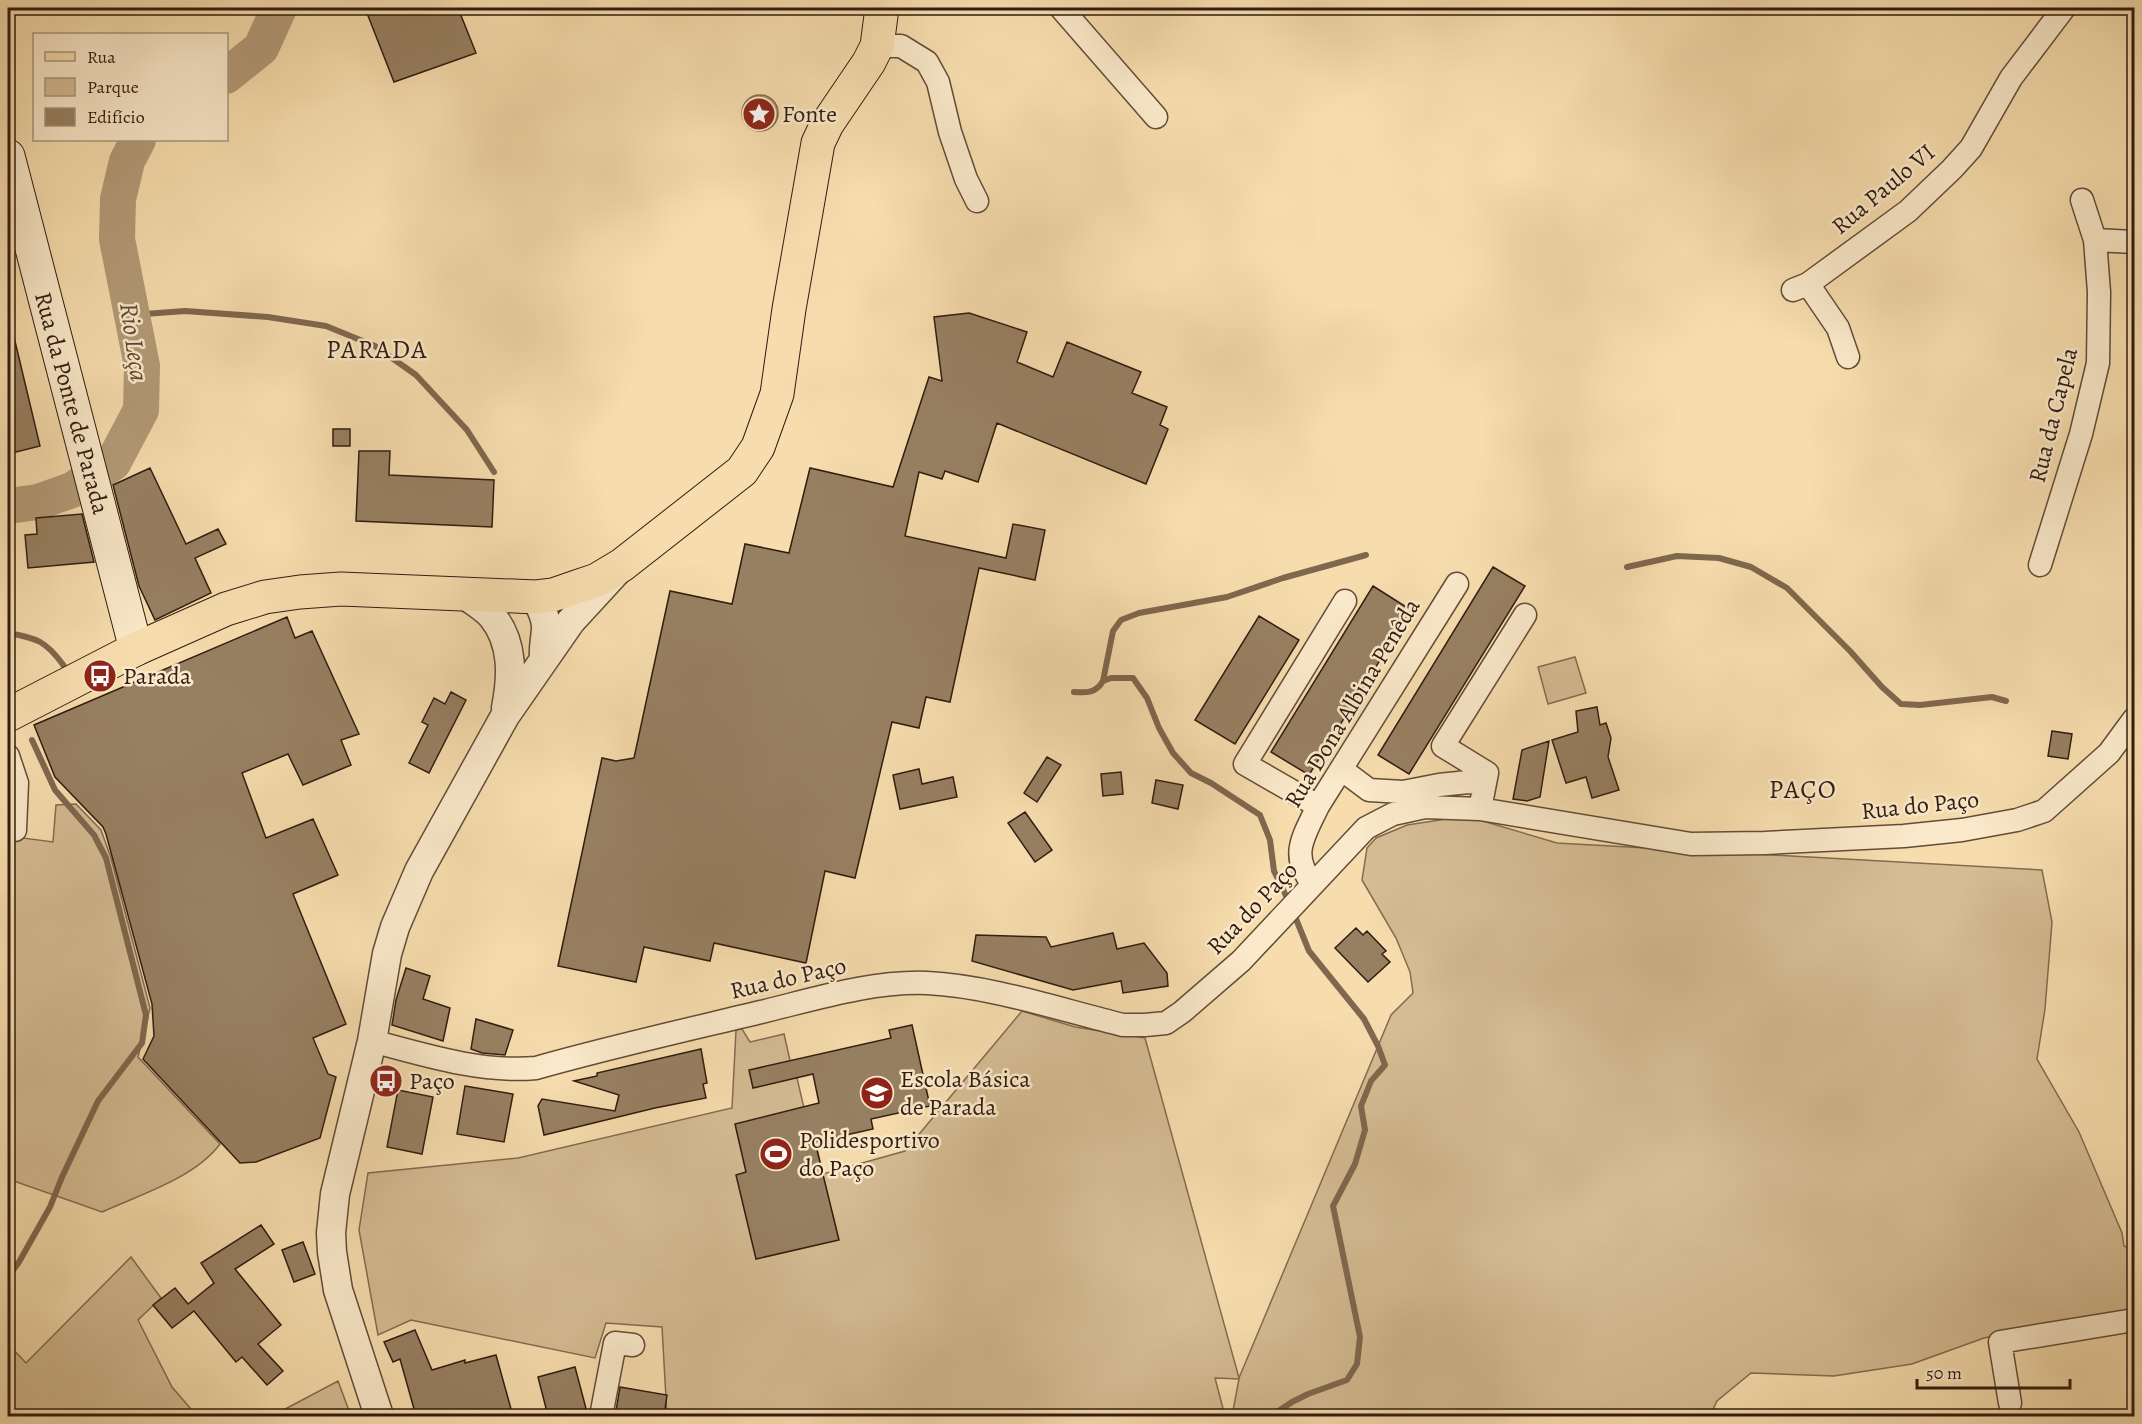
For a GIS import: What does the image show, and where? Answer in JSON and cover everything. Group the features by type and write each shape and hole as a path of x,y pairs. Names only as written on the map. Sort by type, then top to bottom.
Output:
{"main road":[{"path":"8,715 136,650 226,609 265,597 341,589 536,597 576,588 597,580 622,565 742,471 758,447 777,394 789,309 818,143 827,124 869,63 877,46 882,8"},
{"name":"Rua da Ponte de Parada","path":"8,156 136,650"}],"street":[{"path":"1061,8 1156,117"},
{"name":"Rua Paulo VI","path":"1848,357 1838,328 1800,287 1908,211 1952,169 1971,148 2011,78 2064,8"},
{"path":"877,46 901,46 927,62 938,82 950,132 966,179 977,201"},
{"name":"Rua da Capela","path":"2040,565 2081,434 2098,363 2099,292 2095,240 2082,200"},
{"path":"2095,240 2134,242"},
{"path":"379,1416 338,1290 332,1252 332,1233 335,1194 372,1041 387,954 405,901 419,871 505,716 571,621 622,565"},
{"name":"Rua Dona Albina Penêda","path":"1306,892 1300,843 1318,806 1457,584"},
{"path":"462,593 493,617 505,641 512,667 505,716"},
{"path":"536,597 545,619 544,657"},
{"path":"1318,806 1245,764 1345,601"},
{"path":"1480,809 1487,773 1443,746 1525,615"},
{"name":"Rua do Paço","path":"372,1041 492,1069 525,1069 797,1003 896,983 952,985 1123,1025 1166,1023 1241,961 1366,828 1392,814 1425,807 1480,809 1691,844 1765,843 1962,831 2044,812 2109,753 2134,719"},
{"path":"8,756 17,783 15,830"},
{"path":"1341,769 1369,790 1402,792 1439,785 1485,783"},
{"path":"2010,1403 2000,1341 2134,1320"},
{"path":"601,1416 615,1343 633,1345"}],"green space":[{"path":"1575,657 1586,693 1548,704 1538,667"},
{"path":"76,804 101,830 111,858 150,1008 138,1057 220,1144 196,1167 181,1176 102,1212 8,1179 8,836 53,842 56,805"},
{"path":"1466,816 1557,843 2042,870 2052,922 2045,1009 2037,1059 2079,1132 2122,1233 2124,1246 2134,1250 2134,1309 1984,1338 1912,1364 1834,1376 1751,1373 1717,1401 1710,1416 1232,1416 1239,1379 1215,1378 1225,1416 667,1416 662,1327 606,1323 595,1358 411,1320 378,1335 359,1230 368,1173 518,1158 732,1108 736,1030 742,1029 750,1042 784,1034 794,1078 797,1078 804,1108 807,1107 823,1174 905,1151 1022,1011 1075,1027 1145,1038 1239,1378 1391,1015 1413,993 1410,972 1396,938 1362,880 1367,848 1376,838 1407,825"},
{"path":"131,1257 161,1298 138,1320 172,1387 197,1416 8,1416 8,1344 26,1363"},
{"path":"338,1381 351,1416 272,1416"}],"water":[{"path":"760,95 773,100 778,113 773,126 760,131 747,126 742,113 747,100"}],"building":[{"path":"365,8 458,8 476,53 394,82"},
{"path":"969,313 1027,332 1017,362 1053,377 1067,342 1141,372 1132,393 1167,407 1160,425 1168,429 1146,484 997,423 978,482 945,471 942,479 919,472 905,536 1006,558 1013,524 1045,530 1035,580 979,568 950,702 926,697 919,728 892,722 855,878 825,871 806,963 714,943 710,961 644,947 636,982 558,966 602,758 616,761 634,758 670,591 732,604 745,544 789,553 810,468 893,487 929,377 942,381 934,317"},
{"path":"8,337 14,337 40,446 8,454"},
{"path":"333,429 350,429 350,446 333,446"},
{"path":"359,451 390,451 389,475 494,480 492,527 356,521"},
{"path":"150,468 186,544 218,529 226,544 195,558 211,593 155,620 139,586 113,485"},
{"path":"82,514 94,562 28,568 25,535 37,534 36,518"},
{"path":"1493,567 1525,586 1409,774 1378,755"},
{"path":"1373,586 1411,610 1309,775 1271,752"},
{"path":"1259,616 1299,640 1235,744 1195,720"},
{"path":"287,617 295,638 312,631 359,734 341,740 351,765 303,785 288,754 242,773 266,838 313,819 338,875 293,894 346,1024 313,1038 328,1074 336,1077 320,1138 256,1162 240,1163 143,1059 154,1036 152,1004 106,834 103,827 55,777 34,725"},
{"path":"451,692 466,700 429,773 409,763 428,725 422,722 434,698 445,704"},
{"path":"1597,707 1600,725 1606,723 1611,738 1608,757 1619,790 1592,798 1586,777 1566,783 1552,740 1578,732 1576,711"},
{"path":"2052,731 2072,734 2068,759 2048,756"},
{"path":"1549,741 1540,797 1527,801 1513,799 1522,750"},
{"path":"1047,757 1061,765 1037,802 1024,793"},
{"path":"919,769 922,784 953,777 957,797 900,809 893,775"},
{"path":"1121,772 1123,794 1103,796 1101,774"},
{"path":"1156,780 1183,785 1178,809 1152,803"},
{"path":"1025,812 1052,850 1035,862 1008,823"},
{"path":"1356,928 1363,935 1367,931 1386,951 1382,954 1390,962 1368,982 1335,948"},
{"path":"1113,933 1117,949 1144,943 1167,973 1168,986 1123,993 1121,981 1073,990 972,961 976,935 1046,937 1051,947"},
{"path":"406,968 430,976 423,999 450,1008 443,1041 392,1025 396,1000"},
{"path":"476,1019 513,1030 505,1055 482,1053 471,1049"},
{"path":"912,1025 930,1106 871,1119 873,1129 815,1142 839,1240 756,1259 736,1175 746,1172 735,1124 819,1103 813,1074 753,1088 749,1070 891,1038 889,1030"},
{"path":"701,1049 707,1083 703,1084 706,1098 544,1135 538,1106 542,1099 615,1111 619,1095 574,1081 597,1076 597,1073"},
{"path":"465,1086 513,1094 504,1142 457,1134"},
{"path":"398,1090 433,1097 422,1154 387,1147"},
{"path":"261,1225 274,1244 235,1269 281,1325 258,1344 283,1371 267,1385 242,1357 236,1362 194,1311 172,1328 153,1305 175,1288 188,1304 214,1283 201,1263"},
{"path":"303,1242 315,1274 294,1282 282,1250"},
{"path":"415,1330 432,1370 465,1360 465,1363 496,1355 513,1416 416,1416 400,1359 393,1362 384,1342"},
{"path":"575,1367 588,1416 548,1416 538,1377"},
{"path":"620,1387 667,1395 664,1416 616,1411"}],"waterway":[{"name":"Rio Leça","path":"228,74 261,48 279,8"},
{"name":"Rio Leça","path":"8,506 38,502 72,490 113,463 141,410 142,366 117,239 118,199 127,161 137,141"},
{"path":"131,315 185,311 268,317 326,326 375,346 416,375 467,430 494,472"},
{"path":"1074,692 1091,691 1103,681 1113,631 1121,620 1139,613 1227,597 1283,578 1366,555"},
{"path":"1627,567 1677,556 1719,558 1751,567 1787,588 1901,704 1920,705 1992,697 2006,701"},
{"path":"8,633 40,642 52,651 64,666"},
{"path":"1103,681 1111,678 1133,678 1147,698 1159,728 1173,753 1191,773 1211,783 1260,815 1270,840 1274,871 1289,902"},
{"path":"8,1277 50,1207 98,1101 142,1043 146,1015 106,858 94,835 55,790 32,740"},
{"path":"1271,1416 1308,1394 1347,1380 1357,1364 1360,1337 1333,1206 1355,1164 1365,1130 1361,1106 1371,1081 1385,1065 1364,1019 1309,951 1294,914"}],"place":[{"name":"Fonte","path":"759,114"},
{"name":"Parada","path":"100,676"},
{"name":"Paço","path":"386,1081"},
{"name":"Escola Básica de Parada","path":"877,1093"},
{"name":"Polidesportivo do Paço","path":"776,1154"}],"district":[{"name":"PARADA","path":"377,349"},
{"name":"PAÇO","path":"1803,789"}]}
